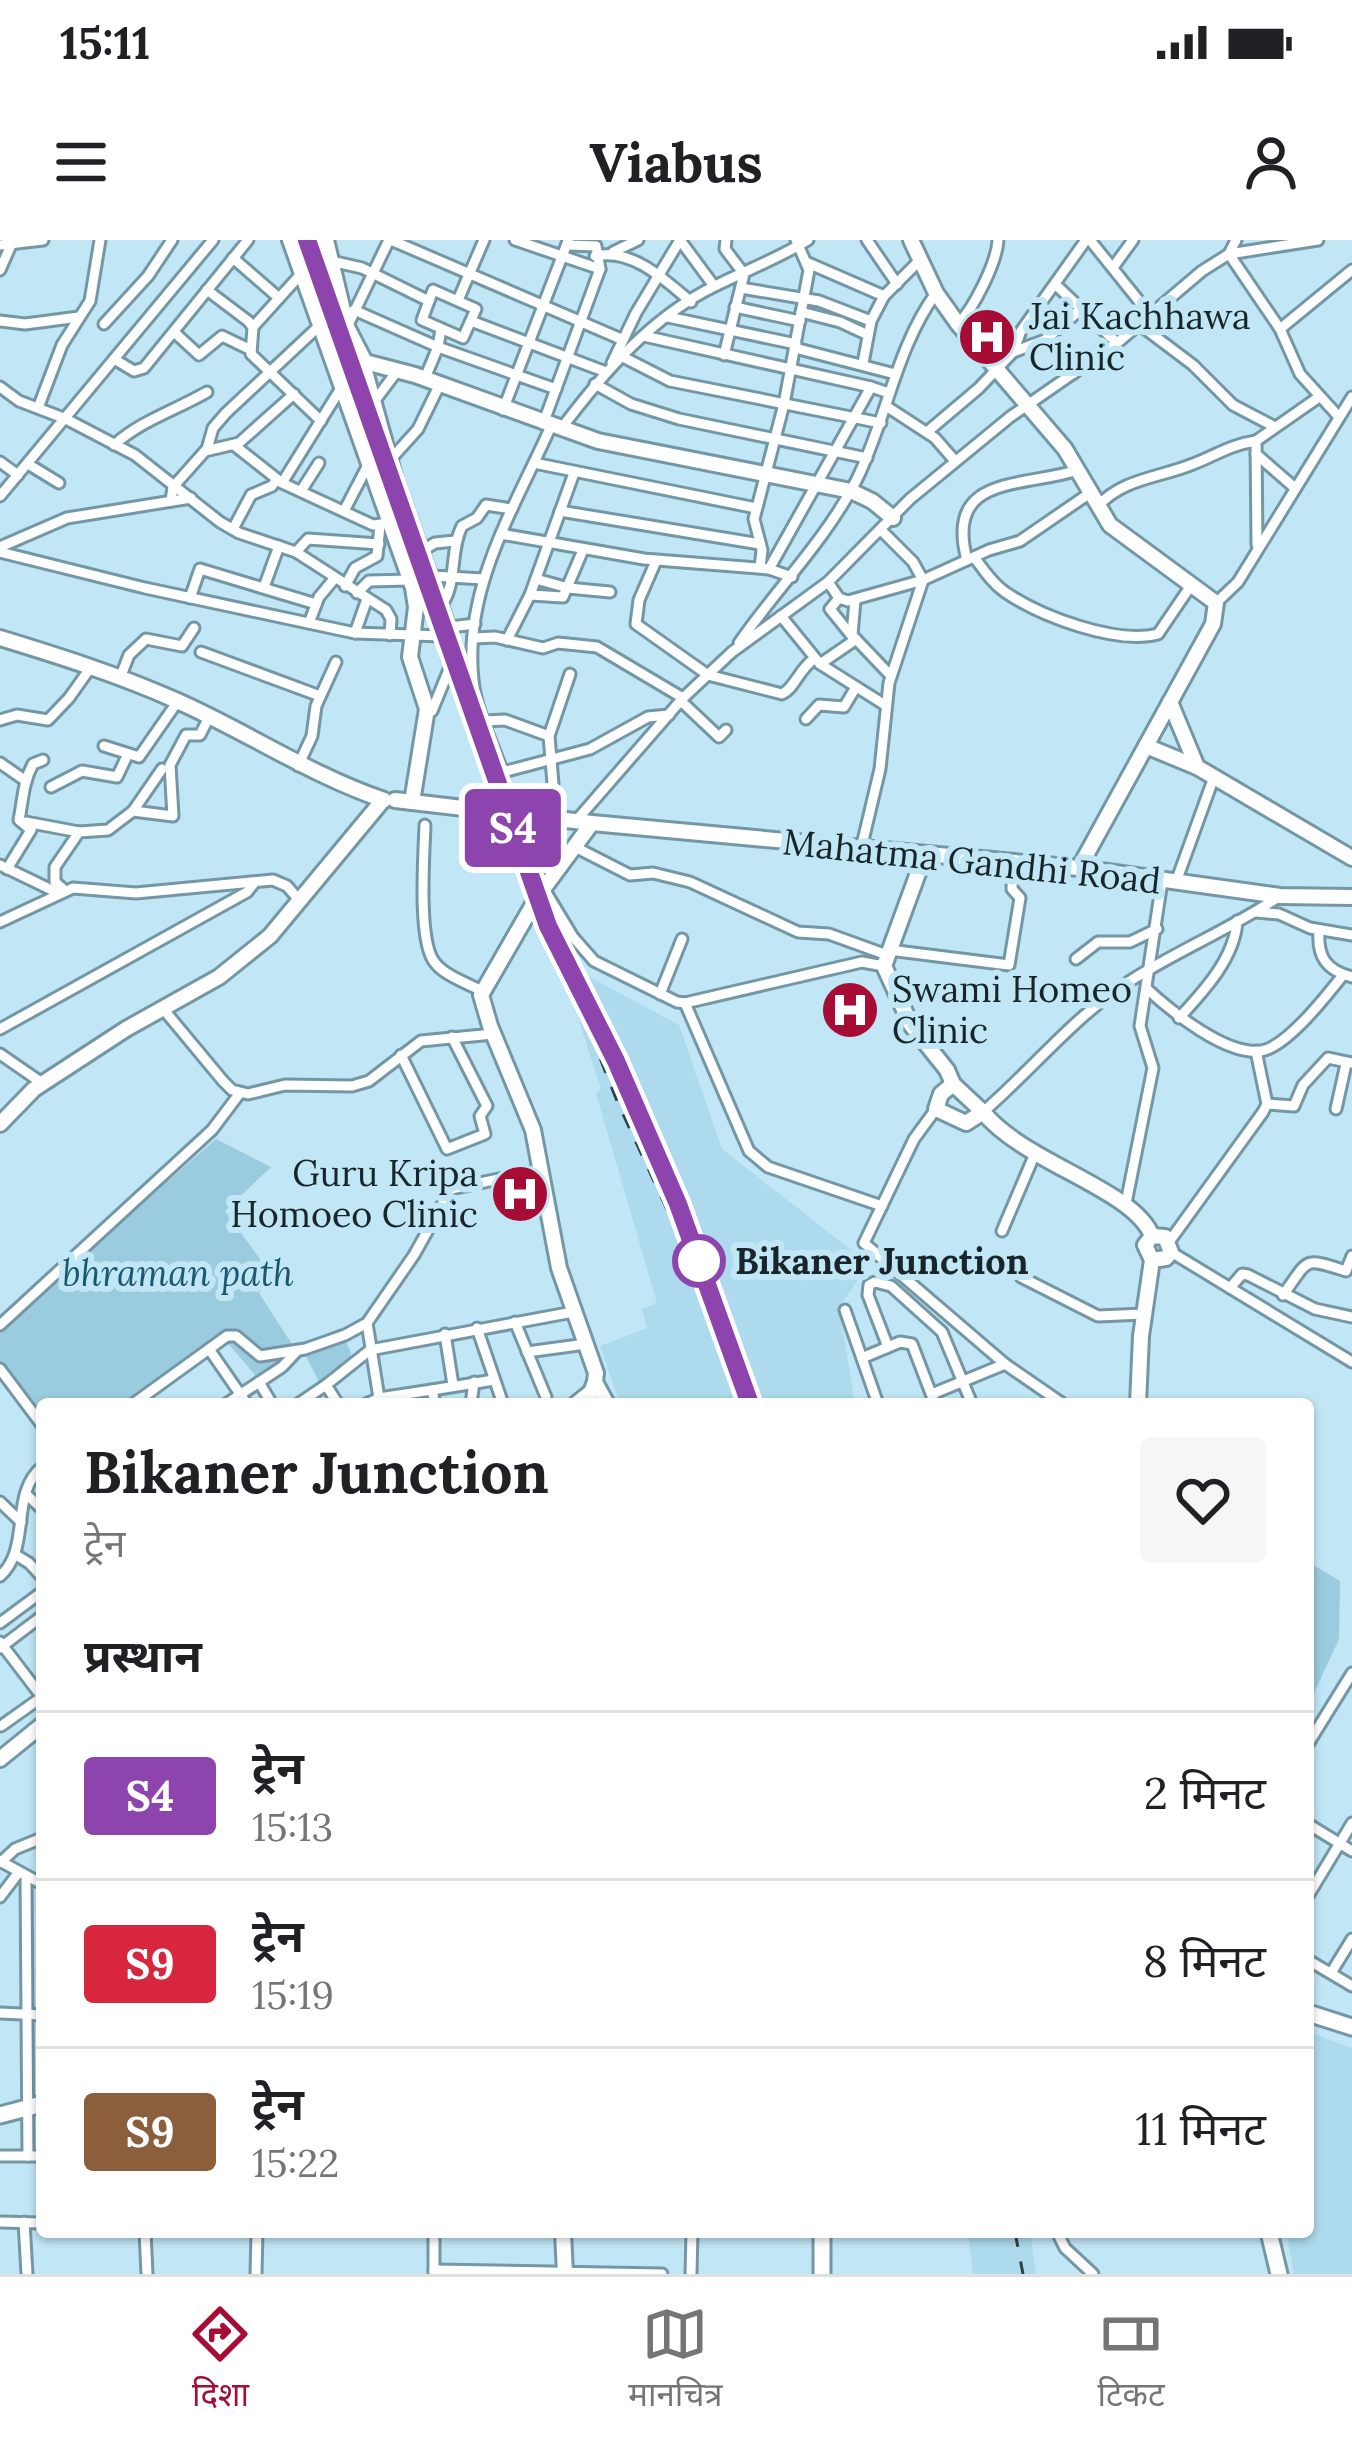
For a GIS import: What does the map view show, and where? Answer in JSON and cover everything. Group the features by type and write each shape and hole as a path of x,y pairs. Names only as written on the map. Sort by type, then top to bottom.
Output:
{"main road":[{"path":"1314,2017 1351,2033"},
{"path":"1314,2025 1351,2033"},
{"path":"0,2115 33,2105"},
{"path":"821,2238 822,2274"},
{"path":"1274,2238 1282,2274"}],"street":[{"path":"0,270 6,245 41,240"},
{"path":"38,408 62,345 90,301 100,240"},
{"path":"104,324 148,276 172,240"},
{"path":"0,496 213,240"},
{"path":"114,359 139,371 248,240"},
{"path":"290,240 416,607 410,657 427,709 412,802"},
{"path":"347,328 390,240 622,339"},
{"path":"458,300 484,240"},
{"path":"515,240 613,252 658,274 691,302"},
{"path":"613,252 638,240"},
{"path":"613,364 622,339 680,240 715,286"},
{"path":"724,355 744,274 725,249 726,240"},
{"path":"867,240 897,284"},
{"path":"910,240 958,325 1080,470 1093,500 1132,544 1216,603"},
{"path":"927,432 1013,352 1022,332 1088,240 1151,316"},
{"path":"1114,266 1132,240"},
{"path":"1229,254 1236,240"},
{"path":"575,822 682,699 732,652 828,582 955,461 1229,254 1318,240"},
{"path":"958,325 972,307 997,241"},
{"path":"669,715 648,717 599,745 504,770 472,680 483,579 552,426 668,317 715,286 801,242 808,263 792,367 754,525 765,568"},
{"path":"567,247 600,269"},
{"path":"503,410 567,247"},
{"path":"330,248 352,264 429,301"},
{"path":"330,248 347,328 365,362 391,459 449,627 475,624"},
{"path":"552,426 566,354 600,269 598,248"},
{"path":"1229,254 1280,329 1300,374 1339,417"},
{"path":"233,258 279,298"},
{"path":"863,363 872,321 884,296 920,260"},
{"path":"808,263 884,296"},
{"path":"1280,329 1352,270"},
{"path":"248,349 253,327 299,275"},
{"path":"1055,284 1117,343"},
{"path":"741,288 830,304 872,321"},
{"path":"207,290 253,327"},
{"path":"433,290 476,309 464,338 422,320 429,301 433,290"},
{"path":"732,652 792,577 851,490 881,423 895,374 936,292"},
{"path":"735,308 841,322 868,335"},
{"path":"1013,352 1045,340 1081,308"},
{"path":"354,310 438,347 556,389"},
{"path":"0,322 80,317"},
{"path":"668,317 895,374"},
{"path":"471,321 566,354 670,381 881,423"},
{"path":"1140,325 1193,365 1233,405 1274,427"},
{"path":"171,501 175,484 207,449 213,428 226,412 319,327"},
{"path":"391,459 418,429 441,328"},
{"path":"174,332 199,355 222,336 248,349 321,421"},
{"path":"644,336 889,393"},
{"path":"1045,340 1075,374"},
{"path":"365,362 598,441 851,490 892,518"},
{"path":"374,403 398,370"},
{"path":"595,384 625,401 679,419 867,458"},
{"path":"0,387 135,455 233,530 296,552 390,614 390,635"},
{"path":"765,568 858,417 871,387"},
{"path":"233,530 251,495 280,481 341,388"},
{"path":"115,445 140,424 165,417 207,392"},
{"path":"207,449 234,446 294,394"},
{"path":"828,582 839,598 855,600 922,580 1027,538 1126,485 1190,466 1226,446 1256,441 1319,397"},
{"path":"1079,868 1213,624 1216,603 1233,589 1352,397"},
{"path":"886,406 927,432 955,461"},
{"path":"1256,441 1257,550"},
{"path":"234,446 280,481 385,524"},
{"path":"1256,454 1294,488"},
{"path":"0,462 18,475"},
{"path":"301,491 319,463"},
{"path":"344,511 369,463"},
{"path":"534,463 756,508"},
{"path":"28,464 59,483"},
{"path":"1080,470 1001,484 981,496 960,526 970,559 1013,596 1075,624 1114,634 1158,634 1192,584"},
{"path":"507,640 530,595 574,473"},
{"path":"0,550 67,518 191,498"},
{"path":"443,603 462,526 477,518 486,505 512,509"},
{"path":"560,511 760,544"},
{"path":"345,586 355,568 377,556 385,524"},
{"path":"861,849 880,769 891,676 922,580 914,562 882,531"},
{"path":"501,534 656,560 765,568 792,577"},
{"path":"296,552 308,539 380,544"},
{"path":"423,550 455,541"},
{"path":"264,587 279,546"},
{"path":"0,550 355,633 440,636 448,654 448,675 432,711"},
{"path":"530,595 556,599 568,588 583,550"},
{"path":"656,560 639,600 636,624 708,675 782,694 802,668 855,640"},
{"path":"190,598 200,569 316,604"},
{"path":"433,576 483,579"},
{"path":"309,623 334,579"},
{"path":"536,579 610,592"},
{"path":"355,633 362,596 374,580 410,580"},
{"path":"839,598 830,609 891,676"},
{"path":"855,600 850,628 855,640"},
{"path":"781,616 817,662 885,705"},
{"path":"120,678 129,655 146,639 182,646 194,628"},
{"name":"Mahatma Gandhi Road","path":"0,638 178,701 298,766 387,800 592,824 1079,868 1280,896 1352,897"},
{"path":"474,638 543,648 568,643 597,647 682,699 719,737 726,730"},
{"path":"201,652 320,696"},
{"path":"298,766 336,662"},
{"path":"0,720 17,716 48,720 91,667"},
{"path":"537,818 553,784 549,736 570,674"},
{"path":"806,719 820,705 844,707 856,687"},
{"path":"104,746 141,755 178,701"},
{"path":"1170,702 1197,767"},
{"path":"133,811 173,816 170,765 186,735 200,735 209,717"},
{"path":"484,721 505,720 549,736"},
{"path":"1146,746 1197,767 1352,858"},
{"path":"51,787 82,770 117,777 128,754"},
{"path":"19,820 26,781 33,764 43,760"},
{"path":"0,763 26,781"},
{"path":"19,820 79,832 108,830 133,811 162,769"},
{"path":"1126,1202 1153,1068 1140,1026 1157,929 1169,882 1214,777"},
{"path":"0,1124 42,1083 219,977 253,950 387,800"},
{"path":"19,820 31,830 4,867 60,891 136,893 280,881 298,900"},
{"path":"592,824 544,889 482,991 493,1034 533,1130 559,1268 604,1398"},
{"path":"425,825 422,886 430,955 440,968 482,991"},
{"path":"60,891 55,867 79,832"},
{"path":"575,847 630,875 653,873 690,882 798,932 829,934 887,957"},
{"path":"925,854 887,957 911,1025 953,1084 999,1132 1034,1156 1126,1202 1152,1236"},
{"path":"544,889 584,952 614,973 685,1003 887,957 1009,965 1020,898 1012,890 1013,862"},
{"path":"0,1029 248,892 255,882"},
{"path":"0,922 60,891"},
{"path":"936,1108 966,1123 1019,1081 1059,1036 1132,979 1280,896"},
{"path":"1256,912 1279,914 1319,931 1352,935"},
{"path":"1179,1018 1212,980 1236,937 1237,921"},
{"path":"1076,959 1098,941 1130,942 1157,929"},
{"path":"1132,979 1179,1018 1233,1046 1256,1052 1268,1049 1307,1020 1347,976 1319,955 1319,931"},
{"path":"660,994 682,939"},
{"path":"685,1003 749,1151 767,1167 882,1206"},
{"path":"164,1010 223,1081 240,1093"},
{"path":"0,1325 212,1130 240,1093 285,1085 361,1084 422,1041 493,1034"},
{"path":"401,1055 447,1149 485,1134 480,1116 487,1106 452,1037"},
{"path":"1152,1260 1166,1258 1267,1104 1256,1052"},
{"path":"0,1054 42,1083"},
{"path":"1267,1104 1294,1106 1321,1062 1335,1058 1349,1063 1336,1109"},
{"path":"953,1084 941,1094 914,1139 864,1243 1005,1364 1054,1398"},
{"path":"1002,1231 1034,1156"},
{"path":"142,1398 233,1336 254,1355 297,1351 367,1323 414,1255 451,1189 541,1170"},
{"path":"1152,1236 1165,1237 1170,1247 1230,1288 1352,1362"},
{"path":"1138,1398 1152,1260 1145,1244 1152,1236"},
{"path":"1283,1295 1304,1265 1318,1261 1346,1271 1352,1256"},
{"path":"1230,1288 1242,1274 1248,1274 1324,1312 1352,1317"},
{"path":"1021,1277 1098,1316 1144,1314"},
{"path":"888,1347 868,1295 874,1282 891,1286 942,1332 970,1398"},
{"path":"845,1310 876,1398"},
{"path":"306,1398 370,1350 573,1312"},
{"path":"515,1322 546,1397"},
{"path":"367,1323 379,1398 494,1380"},
{"path":"477,1328 501,1398"},
{"path":"445,1334 454,1385"},
{"path":"862,1358 900,1342 913,1344 933,1398"},
{"path":"527,1352 586,1344"},
{"path":"209,1349 243,1398"},
{"path":"245,1398 297,1351"},
{"path":"935,1398 1005,1364"},
{"path":"0,1370 36,1418"},
{"path":"259,1382 268,1398"},
{"path":"471,1398 474,1382"},
{"path":"584,1398 596,1382"},
{"path":"326,1384 334,1398"},
{"path":"432,1390 434,1398"},
{"path":"0,1576 16,1555 26,1494 36,1472"},
{"path":"26,1494 36,1501"},
{"path":"0,1502 21,1522"},
{"path":"16,1555 36,1570"},
{"path":"29,1563 36,1558"},
{"path":"0,1623 36,1596"},
{"path":"36,1620 1,1646 36,1690"},
{"path":"1314,1734 1352,1672"},
{"path":"17,1746 1,1725 36,1701"},
{"path":"0,1760 36,1730"},
{"path":"1314,1886 1352,1823"},
{"path":"1314,1828 1352,1851"},
{"path":"36,1843 15,1849 1,1861 36,1881"},
{"path":"0,1897 22,1874"},
{"path":"22,1874 25,2014 33,2105 28,2156"},
{"path":"1331,1973 1352,1939"},
{"path":"1314,1963 1352,1986"},
{"path":"0,2013 36,2015"},
{"path":"0,2156 36,2156"},
{"path":"0,2222 36,2223"},
{"path":"24,2222 27,2274"},
{"path":"145,2238 147,2274"},
{"path":"256,2274 257,2238"},
{"path":"434,2238 434,2272 662,2274"},
{"path":"563,2238 565,2272"},
{"path":"691,2274 692,2238"},
{"path":"1060,2238 1093,2274"}],"shaded area":[{"path":"544,899 575,969 679,1025 722,1149 869,1264 839,1307 854,1398 618,1398 600,1346 647,1328 642,1309 657,1303 596,1093 601,1089 537,910"},
{"path":"1314,2034 1352,2048 1352,2274 1294,2274 1287,2238 1314,2238"},
{"path":"969,2238 1031,2238 1036,2274 973,2274"}],"green space":[{"name":"bhraman path","path":"216,1139 271,1167 225,1211 273,1277 259,1293 297,1352 256,1376 219,1333 131,1398 36,1398 36,1411 0,1367 0,1327"},
{"path":"340,1328 351,1353 348,1363 319,1382 301,1346"},
{"path":"1314,1566 1340,1581 1339,1639 1314,1693"}],"railway":[{"path":"307,240 548,926 617,1101 688,1255 739,1398"},
{"path":"1016,2238 1023,2274"}],"train":[{"name":"S4","path":"307,240 548,926 616,1061 678,1204 748,1398"}],"place":[{"name":"Jai Kachhawa Clinic","path":"987,337"},
{"name":"Swami Homeo Clinic","path":"850,1010"},
{"name":"Guru Kripa Homoeo Clinic","path":"520,1194"},
{"name":"Bikaner Junction","path":"699,1261"}]}
